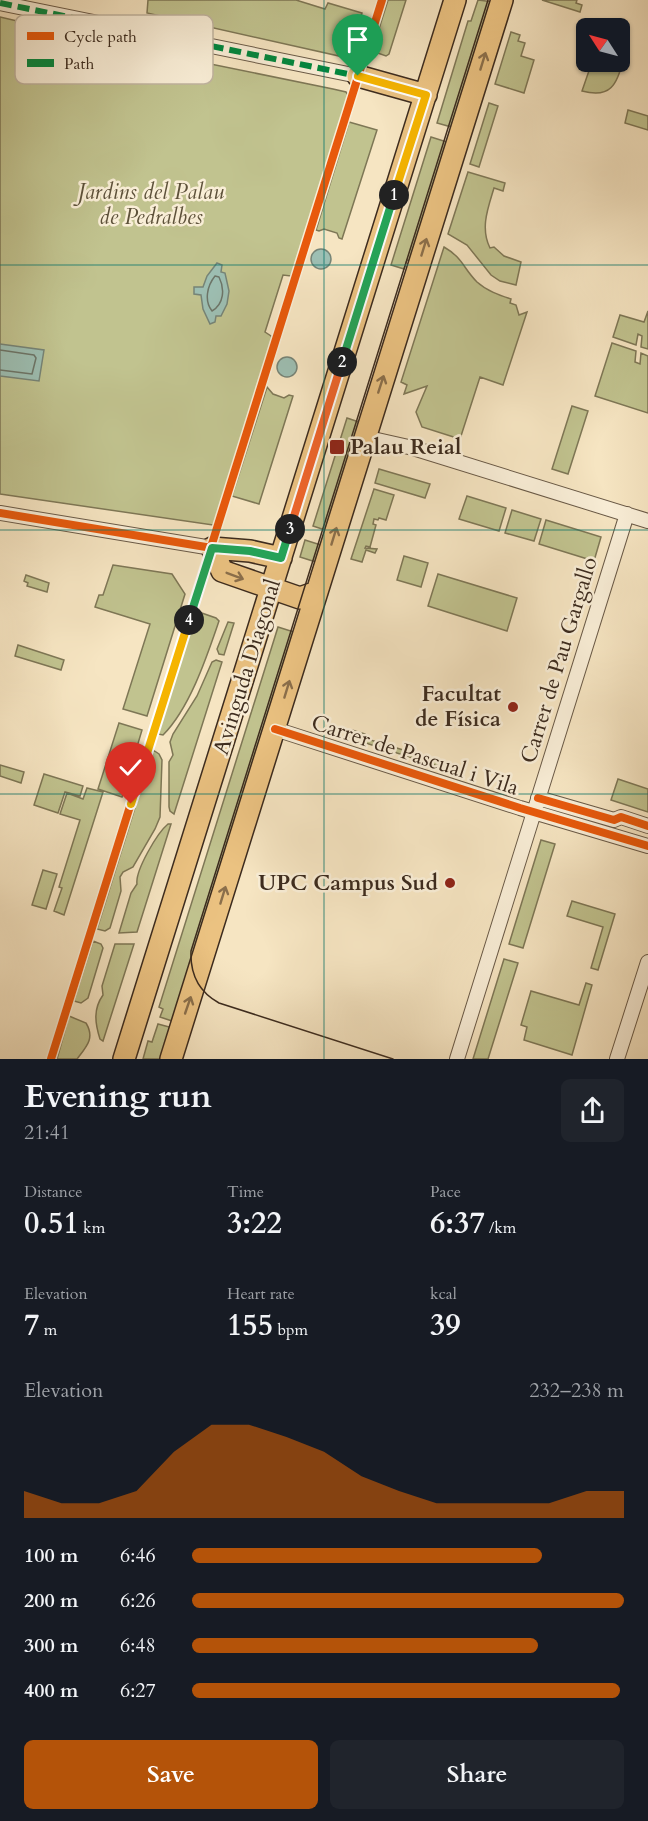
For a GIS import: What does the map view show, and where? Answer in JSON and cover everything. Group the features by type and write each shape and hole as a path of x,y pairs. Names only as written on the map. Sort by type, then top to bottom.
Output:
{"main road":[{"name":"Avinguda Diagonal","path":"124,1059 455,0"},
{"path":"171,1059 317,592 372,440 502,0"},
{"path":"358,76 426,95"},
{"path":"281,558 250,551 212,548 222,571 300,598 317,592"}],"street":[{"path":"0,3 59,15"},
{"path":"213,46 358,76"},
{"path":"372,440 388,449 625,518 648,521"},
{"path":"0,513 212,548"},
{"path":"625,518 648,530"},
{"name":"Carrer de Pau Gargallo","path":"457,1059 625,518"},
{"name":"Carrer de Pascual i Vila","path":"274,729 536,805 648,846"},
{"name":"Carrer de Pascual i Vila","path":"536,805 614,820 621,817 648,826"},
{"path":"611,834 614,820"},
{"path":"617,1059 648,962"}],"green space":[{"path":"148,0 296,0 325,9 328,3 362,13 348,58 213,28 213,15 147,13"},
{"path":"388,0 406,0 389,54 386,56 372,51"},
{"path":"478,0 494,2 455,128 437,123 468,21 471,21"},
{"path":"542,0 577,0 576,3 582,5 580,12"},
{"name":"Jardins del Palau de Pedralbes","path":"0,17 15,21 15,84 213,84 213,65 346,92 348,95 293,273 291,276 283,275 265,332 273,340 215,523 213,525 0,494"},
{"path":"511,32 520,35 518,41 525,43 521,56 534,60 524,93 495,84"},
{"path":"589,72 619,72 615,82 606,91 592,93 582,91"},
{"path":"489,103 498,106 479,167 470,164"},
{"path":"628,110 648,116 648,130 625,123"},
{"path":"349,122 377,130 342,239 337,233 324,229 316,230"},
{"path":"431,137 450,143 413,262 407,260 404,269 391,265"},
{"path":"468,172 505,183 503,191 494,188 485,226 490,248 494,247 504,256 521,262 516,285 500,281 491,275 467,245 448,234"},
{"path":"444,247 455,255 481,285 511,299 510,303 516,305 519,315 527,312 503,385 480,377 460,439 422,427 416,412 427,386 404,394 407,385 401,382"},
{"path":"648,311 648,349 641,347 642,336 638,334 636,345 613,337 620,315 644,322"},
{"path":"612,343 636,351 635,362 640,364 641,353 648,356 648,413 595,396"},
{"path":"267,387 273,394 284,398 289,395 293,396 259,504 232,496"},
{"path":"572,406 588,411 568,474 552,469"},
{"path":"347,418 362,423 328,531 313,526"},
{"path":"379,469 430,484 425,498 375,483"},
{"path":"374,489 394,495 386,520 374,519 373,524 376,525 370,547 365,548 377,549 375,553 366,550 362,562 351,559"},
{"path":"467,496 506,508 499,531 459,519"},
{"path":"512,510 541,519 534,541 505,533"},
{"path":"546,520 601,537 594,561 539,544"},
{"path":"305,540 324,546 319,563 300,557"},
{"path":"404,556 428,563 421,587 397,580"},
{"path":"113,565 172,574 185,594 147,716 123,709 150,624 95,607 99,595 103,595"},
{"path":"438,574 517,598 507,631 428,606"},
{"path":"26,575 49,583 47,592 27,586 28,583 24,581"},
{"path":"196,611 219,621 203,665 181,711 163,735 158,734"},
{"path":"228,622 234,623 224,655 219,654 217,649"},
{"path":"278,627 297,633 175,1022 160,1017 163,1009 159,1007"},
{"path":"18,645 64,660 61,670 15,656"},
{"path":"216,660 222,662 174,814 169,807 169,762 173,755 170,742 197,696 212,662"},
{"path":"119,723 142,730 122,797 98,789"},
{"path":"352,730 365,734 364,738 449,764 447,769 350,738"},
{"path":"153,750 162,760 160,817 133,867 123,872 120,877 121,891 110,928 105,931 97,929"},
{"path":"0,765 24,772 21,783 0,776"},
{"path":"44,774 83,786 80,796 65,792 58,813 34,805"},
{"path":"618,779 648,789 648,812 611,800"},
{"path":"87,788 103,792 64,915 54,911 80,820 60,814 67,793 83,799"},
{"path":"168,824 171,824 137,932 119,933 131,893 137,884 139,870 158,835"},
{"path":"541,840 555,844 523,948 509,944"},
{"path":"43,870 57,874 46,909 32,905"},
{"path":"572,901 615,914 598,970 591,968 603,927 567,916"},
{"path":"93,941 101,944 103,948 88,998 81,1003 74,1001"},
{"path":"115,944 134,944 103,1041 100,1039 97,1027 96,1011 103,995 102,986"},
{"path":"504,959 518,963 488,1059 473,1059"},
{"path":"586,983 592,985 572,1055 524,1040 527,1027 521,1025 531,991 579,1005"},
{"path":"69,1016 86,1023 90,1033 89,1042 77,1059 57,1059"},
{"path":"158,1024 173,1028 163,1059 143,1059 148,1041 152,1042"}],"water":[{"path":"317,249 325,249 331,255 331,263 325,269 317,269 311,263 311,255"},
{"path":"217,263 222,265 221,272 225,273 229,291 227,304 221,316 216,316 215,322 210,324 203,309 201,295 194,294 194,287 203,287 207,276"},
{"path":"0,344 44,350 39,381 0,376"},
{"path":"283,357 291,357 297,363 297,371 291,377 283,377 277,371 277,363"}],"tram line":[{"path":"393,1059 219,1003 212,999 197,981 192,967 191,951 488,0"}],"marked path":[{"path":"0,3 59,15"},
{"path":"213,46 358,76"}],"cycle path":[{"path":"51,1059 382,0"},
{"path":"0,513 212,548"},
{"path":"275,729 520,808 648,846"},
{"path":"538,798 614,820 621,817 648,826"}],"place":[{"name":"Palau Reial","path":"337,447"},
{"name":"Facultat de Física","path":"513,707"},
{"name":"UPC Campus Sud","path":"450,883"}],"route":[{"path":"131,804 212,548 250,551 281,558 426,95 358,76"}]}
